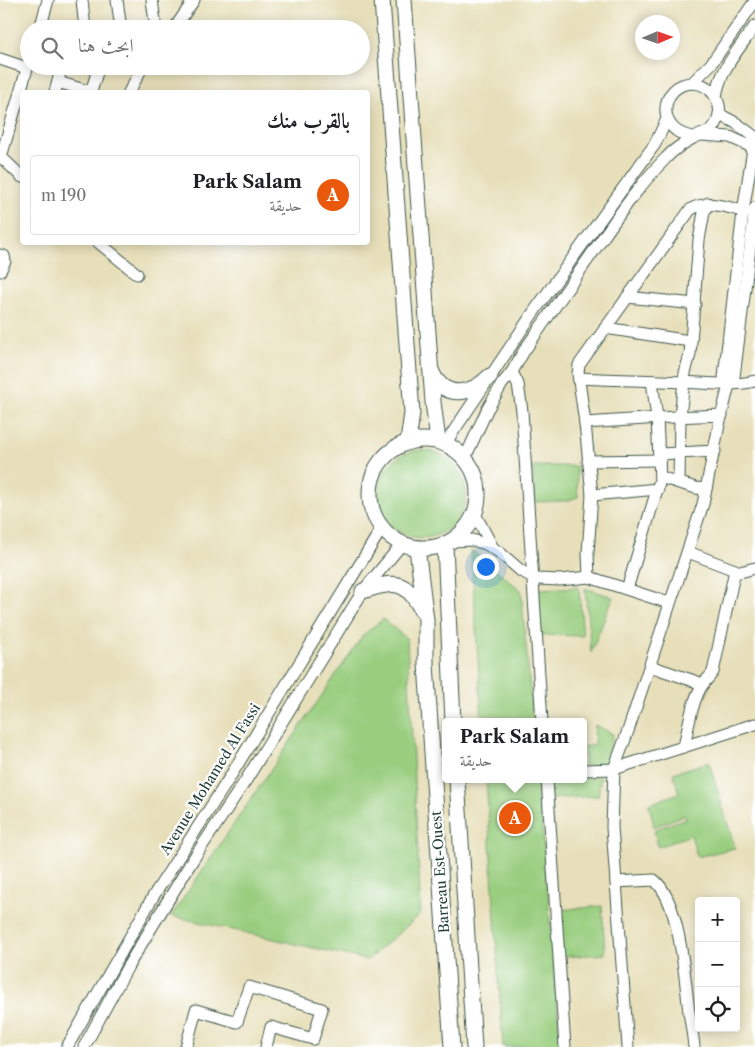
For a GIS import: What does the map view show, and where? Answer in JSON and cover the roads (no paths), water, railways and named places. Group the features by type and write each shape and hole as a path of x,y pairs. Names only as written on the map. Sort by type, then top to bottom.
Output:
{"main road":[{"path":"382,0 412,413 408,442"},
{"path":"404,0 431,370 441,442"},
{"path":"431,370 441,385 455,392 465,392 475,388 490,376"},
{"path":"418,440 441,442 459,452 470,465 477,481 478,498 475,514 466,529 449,543 426,548 402,544 391,537 376,519 370,492 374,473 384,457 408,442 418,440"},
{"path":"449,543 453,718"},
{"name":"Barreau Est-Ouest","path":"417,548 426,620 426,664 452,1047"},
{"path":"363,591 386,583 401,585 413,595 426,620"},
{"name":"Barreau Est-Ouest","path":"456,783 474,1047"}],"street":[{"path":"42,20 48,0"},
{"path":"82,0 85,20"},
{"path":"117,0 120,20"},
{"path":"152,0 155,20"},
{"path":"180,20 194,0"},
{"path":"754,145 730,137 686,136 678,133 667,119 666,112 669,98 679,87 692,83 711,64 755,1"},
{"path":"465,458 487,410 502,384 618,217 666,158 714,127 719,114 716,97 718,84 723,71 755,26"},
{"path":"0,59 20,63"},
{"path":"23,90 26,75"},
{"path":"92,90 96,75"},
{"path":"130,90 138,75"},
{"path":"692,83 706,87 716,97"},
{"path":"57,87 77,90"},
{"path":"719,114 736,123 754,145 749,213 724,377 730,385"},
{"path":"18,119 1,160 20,175"},
{"path":"441,442 655,144 667,119"},
{"path":"589,577 588,553 592,495 579,365 690,210 696,206 708,203 749,213"},
{"path":"679,483 680,416 695,304 699,240 704,212 708,203"},
{"path":"749,213 755,208"},
{"path":"628,1047 612,827 614,769 650,666 669,603 688,552 706,489 722,415 734,376 754,225 749,213"},
{"path":"102,245 137,274"},
{"path":"0,255 4,256 5,261 0,271"},
{"path":"627,296 695,304"},
{"path":"605,328 690,341"},
{"path":"512,372 518,384 522,411 542,718"},
{"path":"579,378 730,385 755,380"},
{"path":"627,589 660,477 657,418 652,381"},
{"path":"585,423 722,415"},
{"path":"588,461 660,457 680,452 715,451"},
{"path":"660,477 696,488 706,489"},
{"path":"592,495 658,489"},
{"path":"475,514 493,548"},
{"name":"Avenue Mohamed Al Fassi","path":"67,1047 154,895 225,785 382,528"},
{"path":"449,543 472,540 493,548 521,571 537,579 589,577 669,603"},
{"name":"Avenue Mohamed Al Fassi","path":"84,1047 128,966 192,861 246,780 363,591 402,544"},
{"path":"688,552 740,572 755,568"},
{"path":"684,747 691,715 703,684 708,680 712,672 735,570"},
{"path":"650,666 703,684"},
{"path":"587,770 614,769 755,724"},
{"path":"547,783 565,1047"},
{"path":"616,882 654,880 661,888 669,904 679,940 694,1047"},
{"path":"186,1047 196,1010 237,1022 249,987 322,1009 313,1039 271,1028 266,1047"}],"place":[{"name":"Park Salam","path":"515,818"}]}
